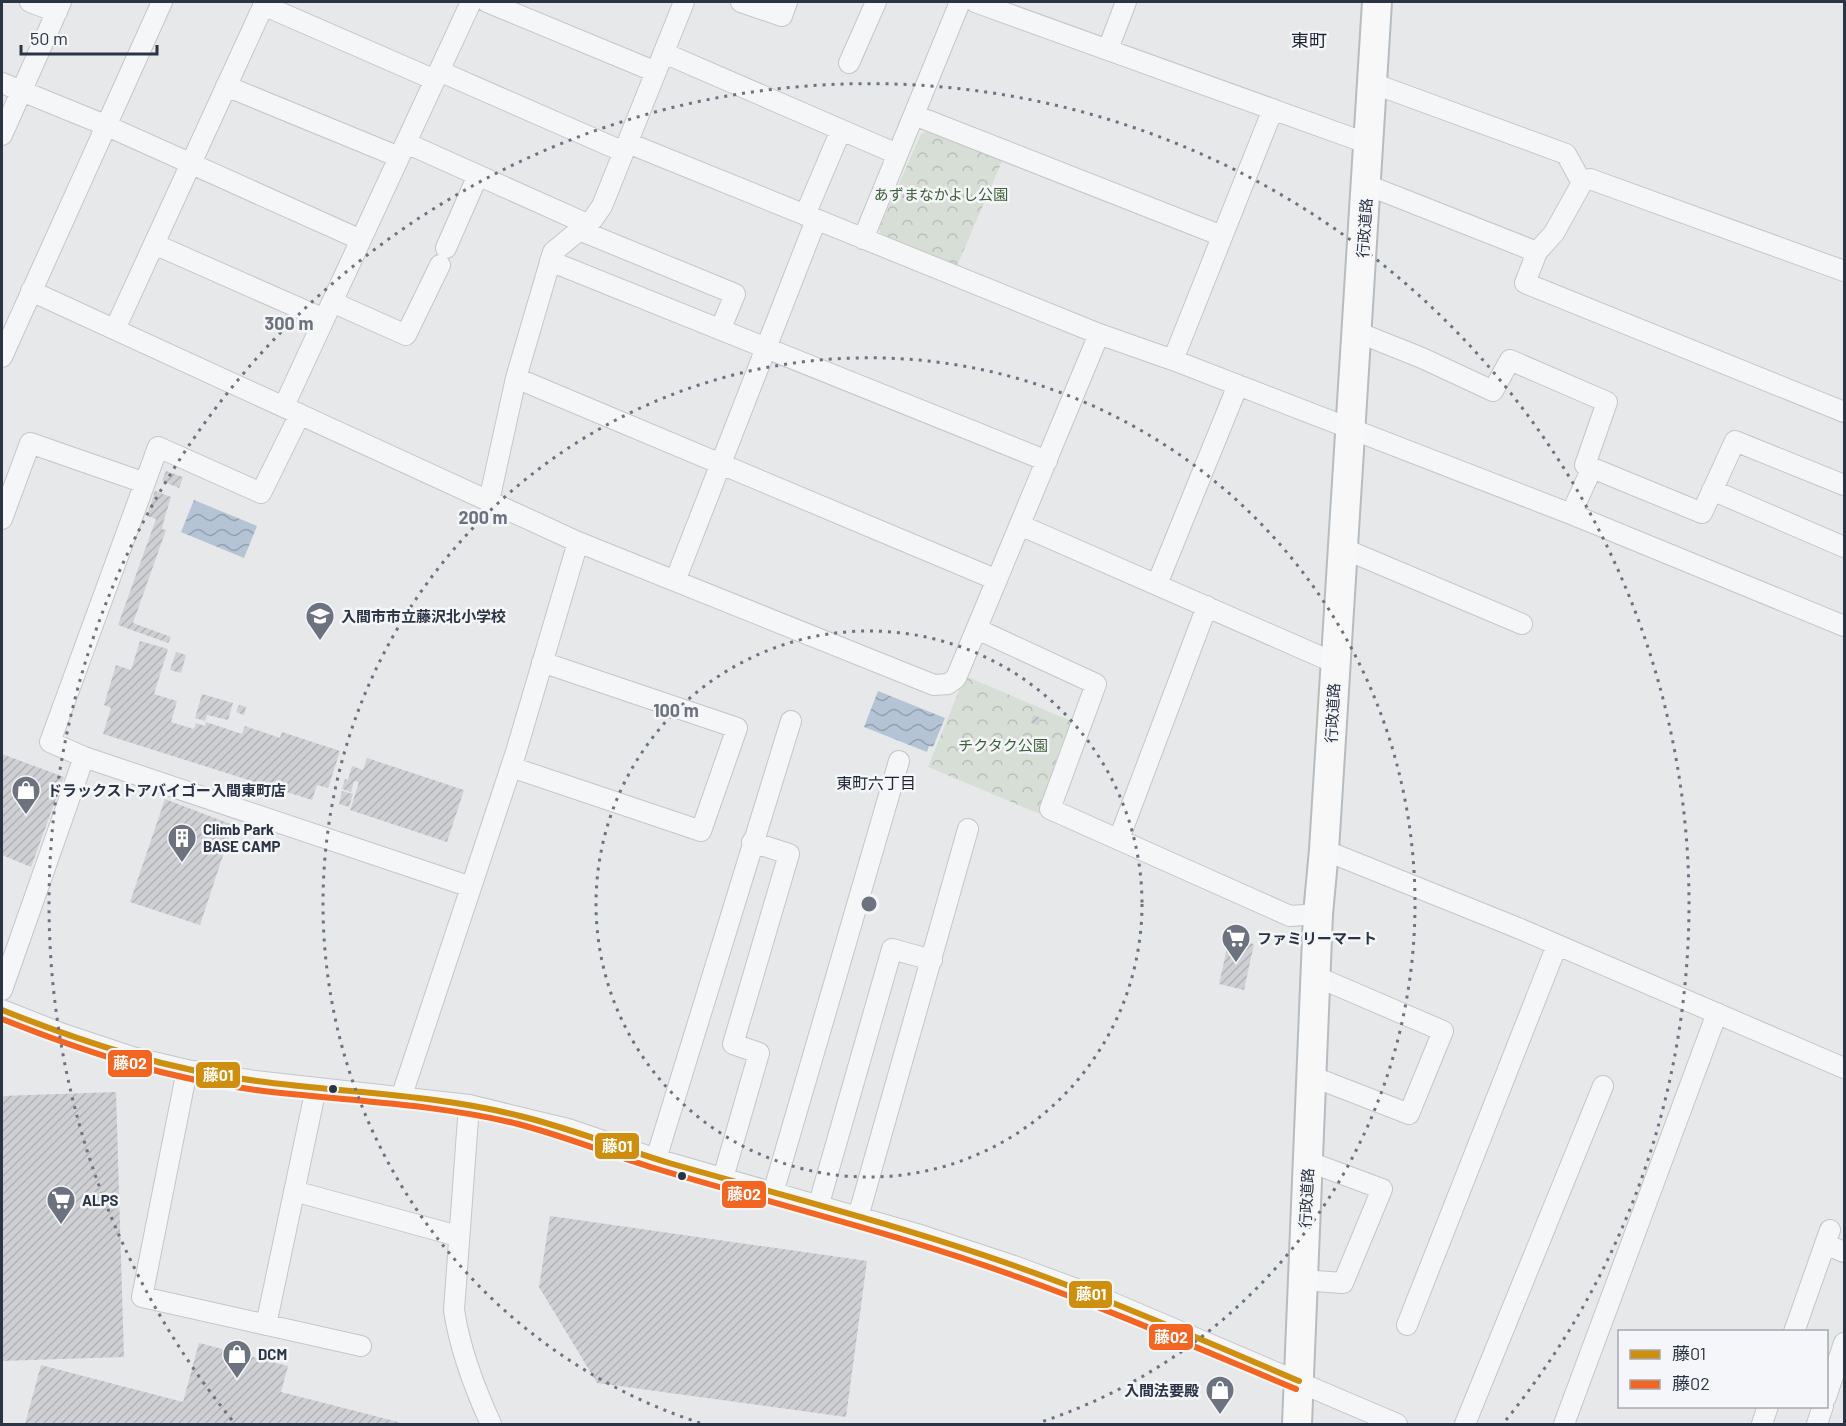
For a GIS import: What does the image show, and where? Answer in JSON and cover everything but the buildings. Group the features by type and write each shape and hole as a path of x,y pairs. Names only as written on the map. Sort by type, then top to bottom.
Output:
{"highway":[{"name":"行政道路","path":"1297,1425 1318,914 1324,850 1377,2"}],"street":[{"path":"2,135 59,7 30,2"},
{"path":"2,357 162,2"},
{"path":"471,2 328,310 261,493 158,447 50,742 84,757 471,887"},
{"path":"487,2 656,72"},
{"path":"489,501 516,378 553,252 583,227 602,206 684,2"},
{"path":"741,2 782,16 788,2"},
{"path":"849,63 876,2"},
{"path":"863,238 960,2"},
{"path":"975,2 1369,144"},
{"path":"1108,50 1126,2"},
{"path":"115,329 264,3 437,75 810,217 1099,334 1173,360 1571,514 1845,626"},
{"path":"664,53 897,154"},
{"path":"2,83 105,125 361,240"},
{"path":"1372,83 1566,154 1582,183"},
{"path":"226,86 478,175 583,227 735,294 721,328"},
{"path":"1173,360 1273,109"},
{"path":"914,115 1222,236"},
{"path":"675,581 766,346 841,130"},
{"path":"154,244 328,310 406,335 478,175"},
{"path":"1845,271 1590,179 1582,183 1554,233 1537,252 1525,283 1845,412"},
{"path":"1367,185 1537,252"},
{"path":"550,261 1047,461"},
{"path":"32,291 578,542 934,685 948,684 956,678 1099,334"},
{"path":"1356,332 1422,358 1493,391 1510,360 1607,402 1586,465 1702,513 1734,441 1845,484"},
{"path":"516,378 721,462 997,580"},
{"path":"1157,584 1238,385"},
{"path":"2,519 30,443 145,483"},
{"path":"1571,514 1592,468"},
{"path":"1712,490 1845,547"},
{"path":"1020,525 1335,663"},
{"path":"401,1098 511,767 578,542"},
{"path":"1342,548 1522,624"},
{"path":"1119,839 1207,606"},
{"path":"977,629 1096,684 1050,809 1290,916 1318,914"},
{"path":"511,767 701,831 737,728 542,662"},
{"path":"656,1159 790,721"},
{"path":"2,990 84,757"},
{"path":"773,1192 900,761"},
{"path":"858,1217 968,829"},
{"path":"723,1178 759,1053 733,1044 789,854 752,842"},
{"path":"1324,850 1557,945 1845,1068"},
{"path":"1407,1325 1557,945"},
{"path":"818,1207 892,949 932,960"},
{"path":"1311,1076 1409,1114 1443,1031 1315,976"},
{"path":"2,1010 63,1034 132,1057 187,1070 315,1088 469,1105 522,1116 656,1159 917,1234 1055,1281 1299,1381 1397,1425"},
{"path":"1564,1425 1717,1013"},
{"path":"187,1070 142,1297 361,1346"},
{"path":"1465,1425 1603,1086"},
{"path":"266,1325 315,1088"},
{"path":"469,1105 454,1310 458,1336 473,1384 490,1425"},
{"path":"1302,1280 1343,1283 1382,1189 1307,1161"},
{"path":"294,1191 458,1236"},
{"path":"1795,1330 1827,1237 1845,1252"},
{"path":"1828,1394 1845,1343"},
{"path":"1762,1425 1768,1408"},
{"path":"1817,1425 1823,1408"}],"green space":[{"name":"あずまなかよし公園","path":"929,129 1003,159 956,268 884,239 879,229 921,134"},
{"name":"チクタク公園","path":"965,676 1078,724 1040,814 928,767"}],"water":[{"path":"194,500 257,526 244,558 181,532"},
{"path":"878,691 945,718 933,747 929,746 927,752 864,727"}],"transit line":[{"name":"藤01","path":"2,1010 127,1054 191,1070 257,1081 455,1103 539,1121 669,1163 972,1251 1122,1307 1299,1381"},
{"name":"藤02","path":"2,1019 95,1053 190,1079 256,1090 453,1111 518,1124 654,1168 879,1232 968,1260 1084,1302 1296,1389"}],"place":[{"name":"入間市市立藤沢北小学校","path":"320,642"},
{"name":"ドラックストアバイゴー入間東町店","path":"26,816"},
{"name":"Climb Park BASE CAMP","path":"182,864"},
{"name":"ファミリーマート","path":"1236,964"},
{"name":"ALPS","path":"61,1226"},
{"name":"DCM","path":"237,1380"},
{"name":"入間法要殿","path":"1220,1416"}],"district":[{"name":"東町","path":"1309,40"},
{"name":"東町六丁目","path":"876,782"}]}
